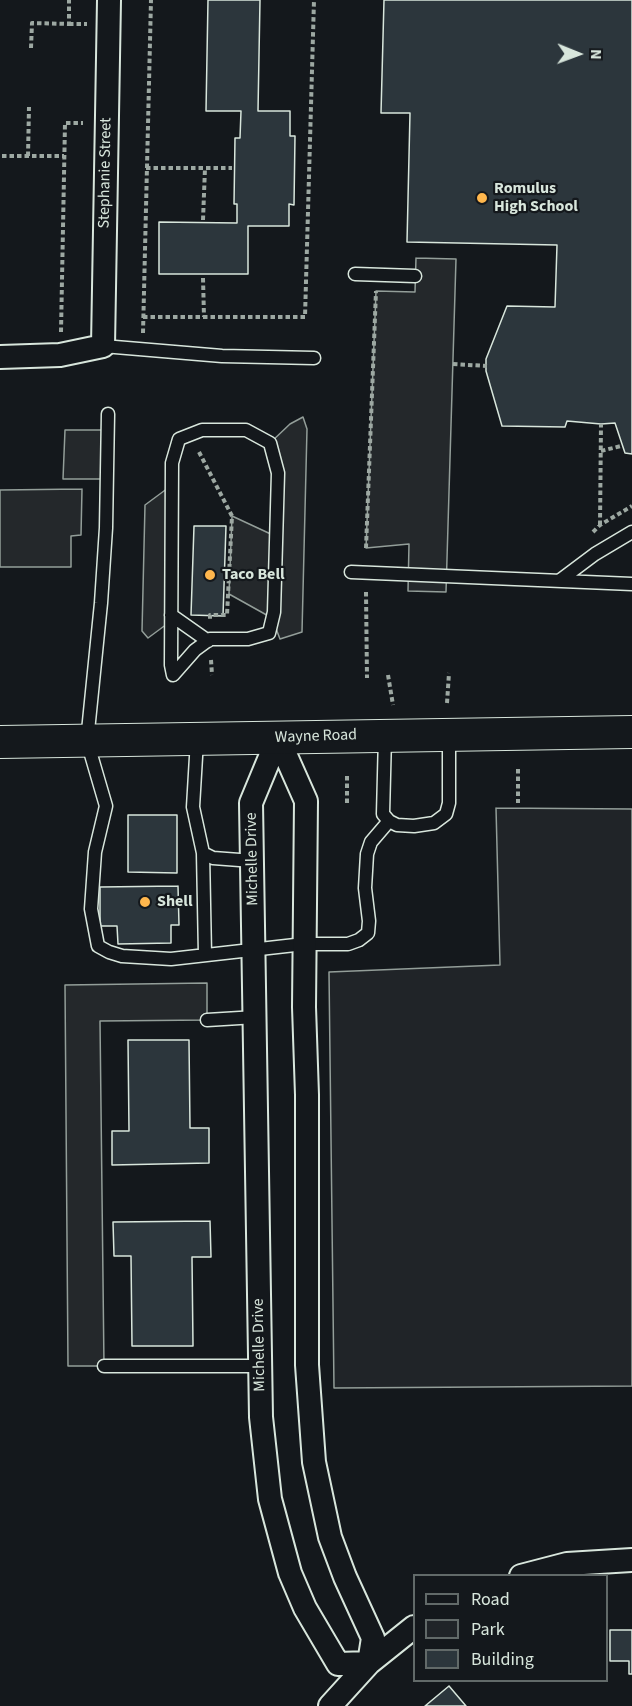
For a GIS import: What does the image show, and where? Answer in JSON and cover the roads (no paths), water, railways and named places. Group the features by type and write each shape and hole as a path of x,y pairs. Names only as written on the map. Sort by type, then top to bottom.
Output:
{"main road":[{"name":"Wayne Road","path":"0,742 632,732"}],"street":[{"name":"Stephanie Street","path":"103,345 109,0"},
{"path":"0,357 60,355 103,345"},
{"path":"278,738 306,801 304,944 307,1365 314,1462 330,1537 345,1577 373,1638 369,1663"},
{"name":"Michelle Drive","path":"278,738 251,803 261,1417 270,1500 290,1573 305,1608 338,1664 369,1663"},
{"path":"525,1574 567,1564 632,1560"},
{"path":"330,1706 369,1663 413,1628"}],"lane":[{"path":"356,273 415,276"},
{"path":"103,345 222,356 314,358"},
{"path":"108,414 106,528 102,592 87,741 106,807 95,852 91,909 98,946 122,956 171,959 304,944 348,944 359,940 368,933 365,888 367,854 371,842 389,821"},
{"path":"202,430 246,430 270,443 278,473 274,612 269,633 248,639 210,639 195,650 173,675 171,615 172,463 179,439 202,430"},
{"path":"559,581 632,532"},
{"path":"351,572 632,584"},
{"path":"171,615 207,641"},
{"path":"385,735 383,814 397,825 414,826 434,823 446,814 450,803 449,735"},
{"path":"196,740 193,807 202,853 205,955"},
{"path":"202,853 213,858 253,861"},
{"path":"207,1020 256,1017"},
{"path":"104,1366 260,1366"}],"place":[{"name":"Romulus High School","path":"482,198"},
{"name":"Taco Bell","path":"210,575"},
{"name":"Shell","path":"145,902"}]}
